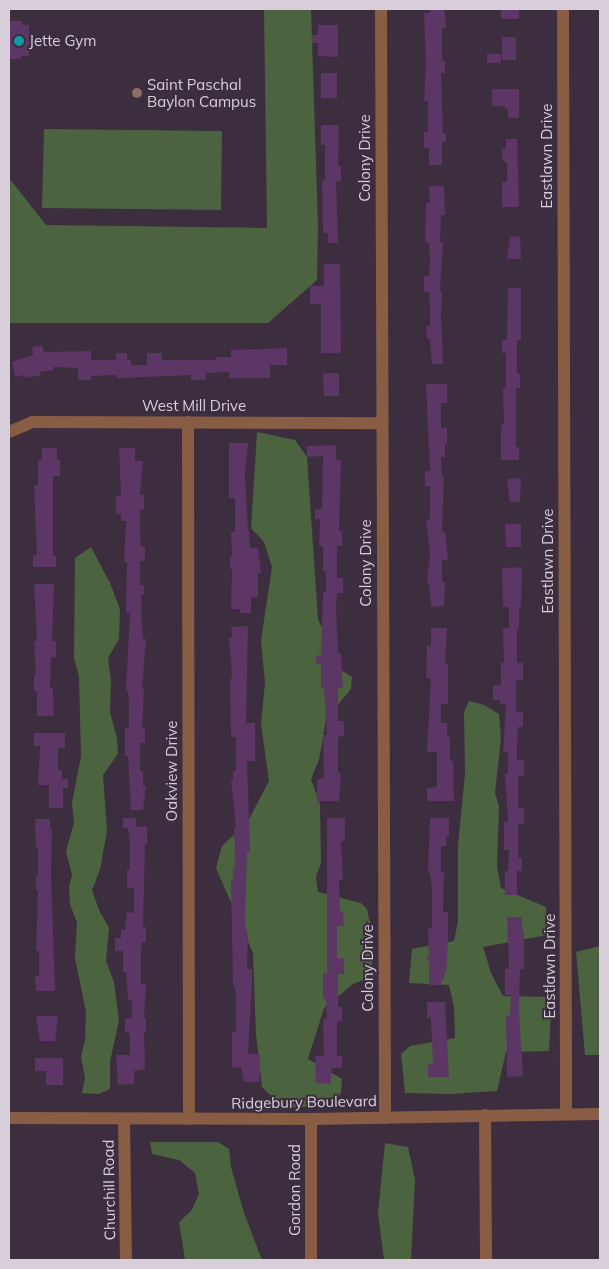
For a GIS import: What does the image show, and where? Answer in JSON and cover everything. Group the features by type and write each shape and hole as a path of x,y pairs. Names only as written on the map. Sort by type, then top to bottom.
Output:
{"street":[{"name":"Colony Drive","path":"381,9 384,1118"},
{"name":"Eastlawn Drive","path":"563,9 566,1114"},
{"name":"West Mill Drive","path":"9,432 32,422 382,423"},
{"name":"Oakview Drive","path":"188,422 189,1119"},
{"name":"Ridgebury Boulevard","path":"9,1118 311,1119 600,1114"},
{"path":"485,1116 486,1260"},
{"name":"Churchill Road","path":"124,1119 126,1260"},
{"name":"Gordon Road","path":"311,1119 311,1260"}],"green space":[{"path":"264,9 311,9 318,226 317,280 268,323 9,323 9,178 46,225 267,228"},
{"path":"44,129 222,131 221,210 42,208"},
{"path":"257,432 295,440 307,457 318,619 341,670 352,677 351,689 326,719 319,760 311,779 320,804 321,863 316,877 318,892 361,903 367,909 372,932 372,977 353,984 324,1008 308,1059 342,1079 341,1093 333,1104 304,1107 282,1107 262,1087 256,1034 253,953 216,868 222,846 248,821 269,781 261,724 265,683 261,640 272,567 264,542 251,528"},
{"path":"91,547 110,583 120,609 119,639 108,658 111,681 110,712 117,738 118,754 103,775 107,831 100,870 92,890 99,910 109,928 106,961 114,982 119,1020 110,1062 110,1089 99,1094 82,1093 85,1078 81,1057 85,1040 86,1012 75,958 77,923 70,904 69,886 72,875 66,851 74,823 72,803 81,756 79,677 74,658 75,558"},
{"path":"469,701 484,705 499,714 501,739 495,793 499,806 497,865 501,888 546,907 547,935 483,947 491,973 503,996 548,997 551,1014 549,1051 506,1052 497,1091 450,1094 405,1093 401,1054 410,1046 455,1038 454,1007 449,985 409,983 412,949 454,941 458,921 458,845 465,774 464,712"},
{"path":"600,946 600,1055 585,1055 576,952"},
{"path":"150,1142 218,1142 229,1149 231,1167 244,1213 262,1260 185,1260 179,1222 191,1211 199,1194 195,1173 179,1160 152,1154"},
{"path":"385,1143 408,1147 415,1180 411,1260 384,1260 378,1213"}],"building":[{"path":"430,9 444,9 445,14 446,28 442,28 442,61 445,61 445,73 441,73 443,134 446,133 446,142 442,142 442,165 429,165 429,148 424,148 424,132 428,132 428,101 424,101 426,65 424,13 430,13"},
{"path":"501,9 519,9 519,19 501,19"},
{"name":"Jette Gym","path":"9,21 22,21 22,25 29,25 29,56 21,56 21,59 9,59"},
{"path":"318,25 338,25 338,57 318,56 318,43 312,43 312,35 318,35"},
{"path":"502,37 516,37 516,60 502,60"},
{"path":"487,54 501,54 501,63 487,63"},
{"path":"321,73 337,73 337,98 321,98"},
{"path":"492,89 519,89 519,118 508,118 508,109 505,109 505,106 492,106"},
{"path":"321,125 339,125 338,166 341,166 341,181 336,181 338,243 328,243 328,233 323,233 322,181 325,181 325,145 321,145"},
{"path":"506,139 517,139 519,206 516,207 502,207 502,182 507,182 507,162 504,162 502,157 502,149 506,149"},
{"path":"429,186 444,186 445,215 441,215 440,242 443,242 440,291 442,291 443,364 432,364 430,339 427,339 426,326 430,326 430,306 429,292 424,292 424,276 429,276 429,243 425,242 426,203 430,203"},
{"path":"520,236 521,259 507,259 510,237"},
{"path":"324,264 340,264 341,353 321,353 321,304 310,304 310,286 324,286"},
{"path":"508,288 521,288 521,340 517,340 517,374 520,374 520,388 516,388 516,447 519,447 519,460 501,460 501,433 502,424 504,424 503,388 506,388 506,353 502,353 502,340 507,340"},
{"path":"42,345 44,352 91,351 91,360 116,360 116,353 127,353 127,360 131,360 131,365 147,365 147,353 162,353 162,360 216,360 216,357 231,357 231,350 287,348 287,365 270,365 270,378 229,378 229,372 206,373 206,380 191,380 191,375 117,378 117,375 91,376 91,380 78,380 78,368 53,367 54,370 40,372 41,375 25,378 24,375 15,377 12,362 33,355 32,347"},
{"path":"323,373 339,373 339,396 324,396"},
{"path":"426,384 447,384 447,403 441,403 441,428 447,427 447,444 445,444 445,457 441,457 442,477 444,477 442,532 445,532 448,560 442,560 442,582 445,582 444,606 431,607 429,583 427,583 430,553 426,520 430,519 430,486 425,486 425,471 430,471"},
{"path":"229,443 248,443 245,475 248,531 250,548 258,548 261,573 258,573 258,597 251,597 251,613 240,613 240,609 231,609 232,569 230,569 230,556 232,556 231,532 235,532 235,498 229,498"},
{"path":"336,445 336,460 341,460 339,531 342,531 342,546 337,546 337,578 343,578 343,593 337,593 336,608 338,653 341,653 343,688 338,688 338,721 344,721 344,736 338,737 338,773 341,773 339,801 317,801 317,780 324,778 323,735 327,735 324,688 321,688 321,664 316,664 316,656 321,655 323,592 326,592 326,571 323,571 323,546 319,546 320,519 315,519 315,509 322,509 323,456 307,457 307,446"},
{"path":"42,448 57,448 57,460 60,460 60,476 53,476 53,556 56,556 56,567 33,567 33,555 37,555 34,485 38,485 38,460 42,460"},
{"path":"119,448 135,448 135,461 143,461 140,495 144,495 144,509 140,509 140,533 141,547 145,547 145,561 140,561 140,585 144,585 144,595 141,595 142,627 143,639 146,639 142,689 144,689 142,728 145,728 145,743 140,743 140,771 143,771 143,786 146,786 143,810 131,810 128,756 125,756 125,728 129,728 128,691 126,691 130,613 126,613 127,562 124,562 126,521 121,521 121,514 116,514 116,496 121,496"},
{"path":"521,478 520,502 510,502 507,479"},
{"path":"505,524 521,524 521,547 506,547"},
{"path":"522,567 521,607 519,607 519,629 517,629 517,663 523,663 523,680 516,680 516,712 523,712 523,727 518,727 517,745 517,760 524,760 524,776 518,776 518,808 524,808 524,824 518,824 518,858 522,858 522,871 517,871 517,895 505,895 505,871 508,871 509,850 504,850 504,822 508,822 505,774 508,774 508,752 503,752 506,704 500,704 500,700 493,700 493,685 501,685 501,663 504,663 503,628 509,628 509,607 503,607 502,568"},
{"path":"34,584 54,584 52,641 56,641 56,657 51,657 50,688 53,688 54,716 37,716 37,691 34,691 34,674 36,674 34,641 37,641"},
{"path":"248,626 246,723 255,723 255,761 247,761 250,853 247,853 245,922 248,936 247,969 252,969 248,1054 260,1054 259,1082 244,1082 241,1067 232,1068 232,1032 236,1032 236,998 235,986 233,986 231,879 233,879 233,867 235,867 234,827 236,827 231,780 233,780 233,771 236,771 236,737 231,737 230,684 232,675 229,637 232,637 231,627"},
{"path":"431,628 447,628 445,664 448,664 448,704 441,704 441,723 447,723 447,737 450,737 454,801 427,801 427,788 437,787 437,752 427,752 431,679 426,678 427,646 431,646"},
{"path":"34,733 65,733 65,748 58,748 58,770 62,770 62,779 68,779 68,788 63,788 63,808 49,808 49,785 38,785 40,746 34,746"},
{"path":"123,818 136,818 136,827 147,826 143,927 146,927 146,942 142,942 141,952 141,984 146,984 144,1018 146,1018 146,1032 144,1032 145,1069 134,1071 134,1084 118,1085 116,1055 130,1055 130,1036 128,1032 125,1032 125,1019 132,1018 132,1000 128,1000 126,972 123,972 123,951 115,951 115,938 121,938 121,930 125,930 127,912 134,913 134,888 127,888 127,870 130,870 130,844 128,828 123,828"},
{"path":"327,818 345,818 345,841 341,841 343,880 339,880 340,911 343,911 344,926 337,926 337,958 344,958 344,974 338,974 338,1007 342,1007 342,1021 337,1021 337,1056 342,1056 342,1068 333,1068 331,1070 331,1084 316,1083 315,1056 324,1056 323,1019 327,1019 326,999 323,999 323,973 327,973"},
{"path":"430,818 449,818 449,836 446,836 446,846 441,846 441,872 444,872 443,912 448,912 448,940 446,974 444,974 444,979 441,979 441,985 429,985 429,962 426,959 429,956 428,928 432,928 432,888 430,873 428,873"},
{"path":"35,819 50,819 50,830 52,829 51,875 55,991 36,991 35,976 39,976 39,951 36,951 38,848 36,848"},
{"path":"507,917 522,917 524,969 520,969 519,1011 523,1076 507,1077 506,1016 510,1016 511,995 505,995 505,969 509,969"},
{"path":"427,1002 445,1002 449,1077 428,1077 428,1064 433,1064 431,1018 427,1018"},
{"path":"36,1016 58,1016 55,1041 40,1041"},
{"path":"35,1058 63,1058 63,1085 46,1085 46,1071 35,1071"}],"place":[{"name":"Jette Gym","path":"19,41"},
{"name":"Saint Paschal Baylon Campus","path":"137,93"}]}
